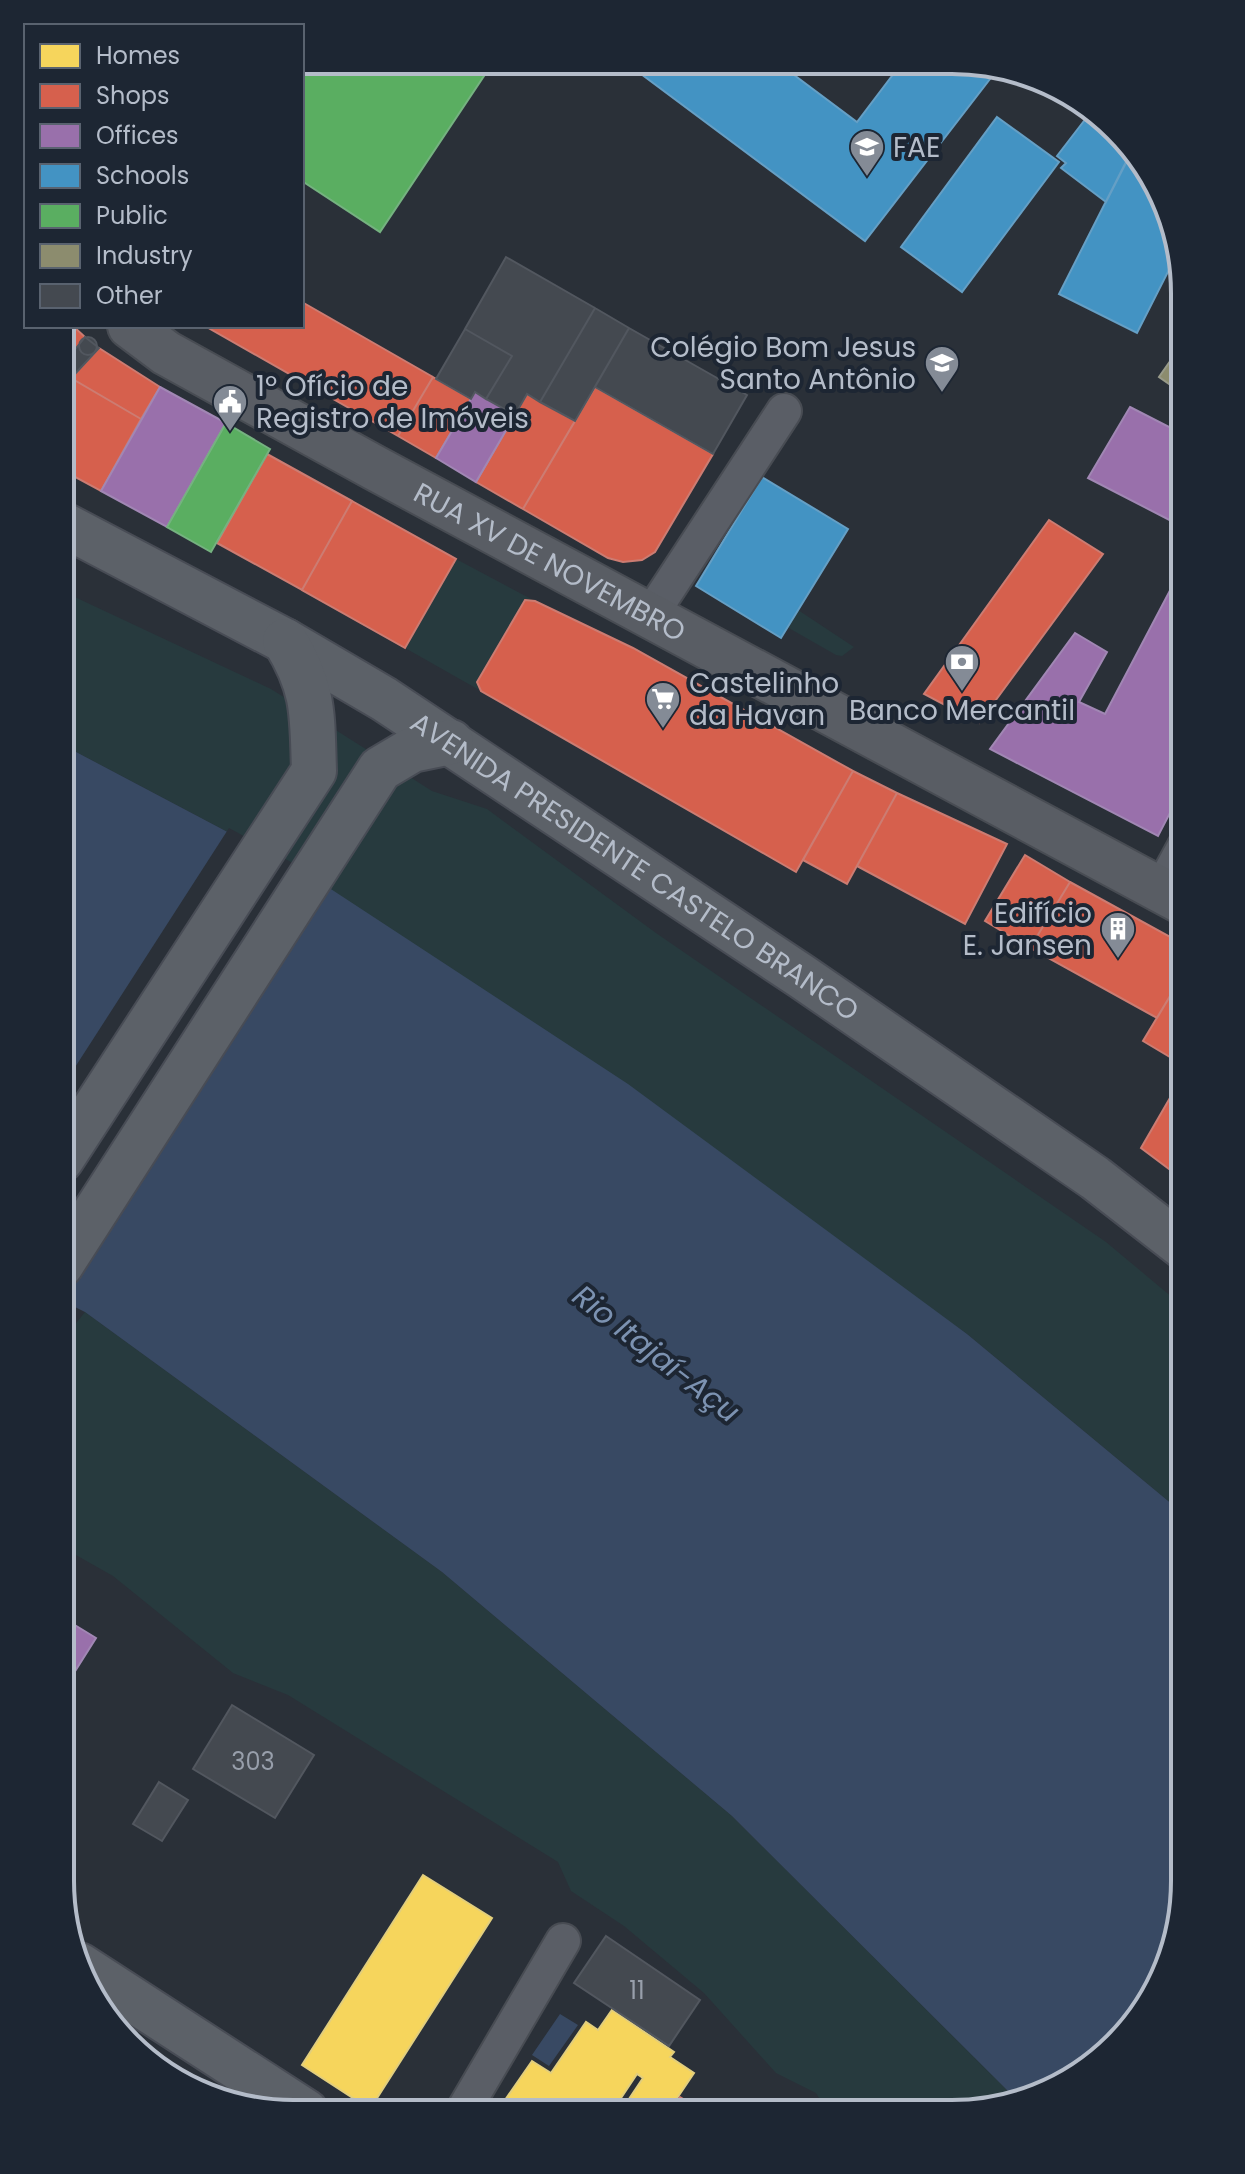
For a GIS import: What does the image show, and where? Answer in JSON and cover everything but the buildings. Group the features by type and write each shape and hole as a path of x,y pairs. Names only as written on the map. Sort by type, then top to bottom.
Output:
{"main road":[{"name":"AVENIDA PRESIDENTE CASTELO BRANCO","path":"74,530 285,641 451,742 1095,1178 1171,1237"},
{"path":"74,1140 314,771 311,695 302,668 285,641"},
{"path":"74,1245 380,769 394,759 431,744 451,742"},
{"path":"96,1976 287,2100"}],"street":[{"name":"RUA XV DE NOVEMBRO","path":"133,328 166,353 1171,895"},
{"path":"650,616 784,411"},
{"path":"470,2100 563,1941"}],"green space":[{"path":"456,559 535,601 525,600 520,608 477,682 481,691 405,648"},
{"path":"74,597 271,689 432,791 487,809 656,933 1106,1242 1171,1296 1171,1503 967,1334 311,876 74,751"},
{"path":"798,610 854,647 842,656 836,655 787,627"},
{"path":"85,1312 442,1572 732,1816 1009,2092 966,2100 820,2100 816,2093 776,2073 704,1993 624,1926 571,1891 558,1862 288,1695 233,1673 113,1576 74,1554 74,1326"}],"water":[{"name":"Rio Itajaí-Açu","path":"74,751 311,876 628,1084 967,1334 1171,1503 1171,1895 1159,1951 1134,2002 1107,2036 1085,2055 1049,2077 1009,2092 732,1816 442,1572 74,1306"},
{"path":"560,2014 578,2025 549,2066 532,2055"}],"pier":[{"path":"229,828 329,883 74,1284 74,1069"}],"place":[{"name":"FAE","path":"867,178"},
{"name":"Colégio Bom Jesus Santo Antônio","path":"942,394"},
{"name":"1º Ofício de Registro de Imóveis","path":"230,433"},
{"name":"Banco Mercantil","path":"962,693"},
{"name":"Castelinho da Havan","path":"663,730"},
{"name":"Edifício E. Jansen","path":"1118,960"}]}
